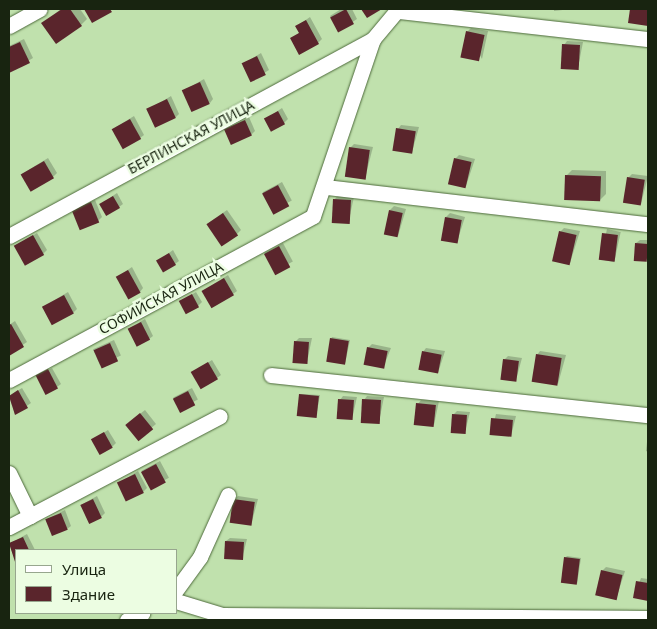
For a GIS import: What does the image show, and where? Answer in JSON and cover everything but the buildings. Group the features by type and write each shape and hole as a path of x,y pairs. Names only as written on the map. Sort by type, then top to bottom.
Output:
{"street":[{"path":"9,26 40,9"},
{"path":"648,38 398,10 373,39 326,187 648,224"},
{"name":"БЕРЛИНСКАЯ УЛИЦА","path":"9,236 373,39"},
{"name":"СОФИЙСКАЯ УЛИЦА","path":"9,380 313,216 326,187"},
{"path":"271,375 648,415"},
{"path":"9,527 220,416"},
{"path":"9,473 30,516"},
{"path":"178,587 200,557 228,495"},
{"path":"178,602 222,615 401,618 648,618"},
{"path":"127,620 140,614"}]}
